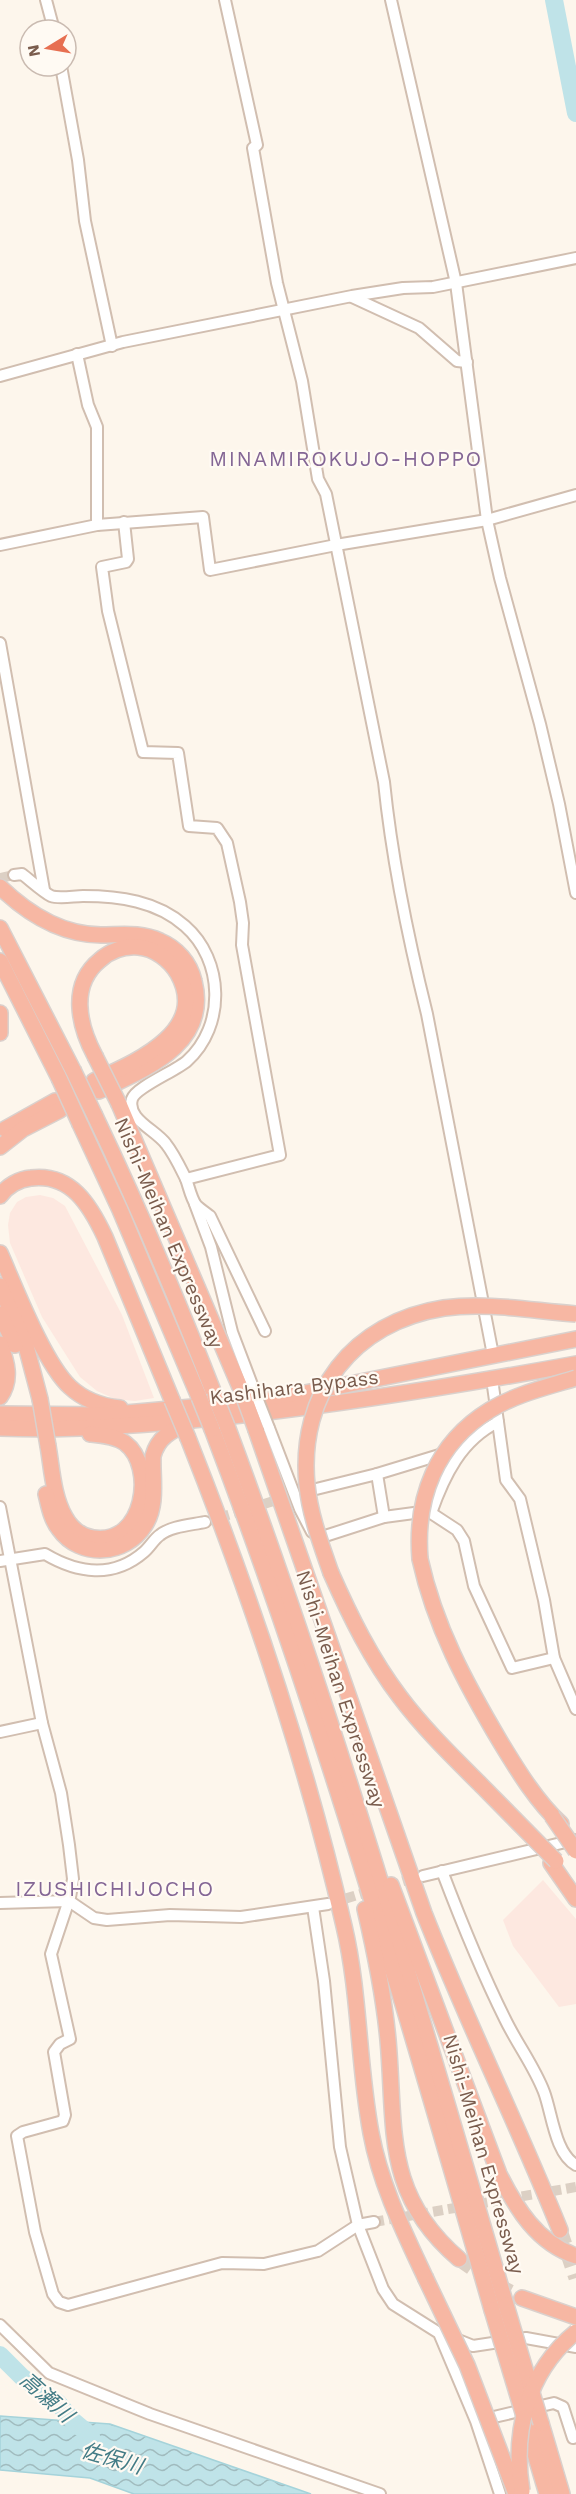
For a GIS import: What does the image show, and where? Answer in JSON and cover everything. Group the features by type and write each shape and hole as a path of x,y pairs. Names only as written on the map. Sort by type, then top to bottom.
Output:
{"highway":[{"path":"0,887 22,908 48,923 87,934 137,934 149,937 171,947 188,966 196,990 196,1002 190,1026 183,1038 174,1049 151,1066 96,1086 144,1057 168,1038 176,1028 184,1009 183,984 177,973 160,955 149,949 126,947 104,956 88,973 82,985 79,1001 80,1016 88,1043 95,1056 119,1104 248,1391 263,1429 424,1913 560,2230"},
{"name":"Nishi-Meihan Expressway","path":"0,928 73,1070 140,1209 215,1395 220,1428 257,1549 305,1689 534,2425 562,2494"},
{"name":"Nishi-Meihan Expressway","path":"0,961 80,1124 199,1397 220,1428 290,1598 350,1779 499,2308"},
{"path":"0,1014 0,1033"},
{"path":"0,1132 32,1112 57,1105 0,1147"},
{"path":"0,1196 13,1184 40,1177 68,1184 82,1196 105,1237 188,1438 240,1576 303,1767 352,1961 371,2135 390,2200 467,2365 516,2494"},
{"path":"0,1252 5,1286 26,1346"},
{"path":"5,1286 19,1312 40,1340"},
{"path":"5,1286 68,1385 94,1403 150,1412"},
{"path":"576,1314 496,1307 447,1308 399,1320 376,1331 358,1345 330,1378 320,1397 308,1438 306,1459 309,1494 317,1532 331,1573 361,1636 400,1697 426,1729 576,1882"},
{"path":"19,1312 43,1445 49,1505 58,1528 80,1547 102,1551 132,1540 146,1524 153,1502 153,1456 160,1441 172,1431 196,1420"},
{"path":"0,1314 6,1341 8,1377 0,1397"},
{"path":"0,1325 35,1399"},
{"name":"Kashihara Bypass","path":"150,1412 270,1400 576,1339"},
{"name":"Kashihara Bypass","path":"7,1428 110,1426 196,1420 323,1406 576,1364"},
{"path":"576,1378 536,1390 498,1406 473,1422 457,1438 432,1475 419,1517 420,1559 436,1618 452,1653 470,1691 518,1769 576,1851"},
{"path":"0,1414 83,1415 150,1412"},
{"path":"7,1428 98,1434 125,1443 134,1455 141,1486 139,1509 130,1526 115,1535 97,1538 79,1533 71,1526 60,1507 43,1445"},
{"path":"305,1689 353,1860 375,1954 388,2038 394,2133 402,2178 423,2221 441,2244 459,2259"},
{"path":"350,1779 499,2174 520,2213 533,2228 551,2242 576,2256"},
{"path":"552,1816 576,1839"},
{"path":"554,1862 576,1899"},
{"path":"522,2298 576,2317"},
{"path":"522,2494 519,2447 520,2429 526,2403 545,2365 576,2332"},
{"name":"Nishi-Meihan Expressway","path":"534,2425 547,2494"}],"street":[{"path":"46,0 51,18"},
{"path":"225,0 257,145 253,148 283,311 302,381 318,479 326,494 384,782 389,828 415,968 427,1014 493,1355"},
{"path":"391,0 456,282 487,520 500,578 540,724 559,804 576,893"},
{"path":"63,78 78,160 85,221 112,346"},
{"path":"0,376 123,342 352,297 456,282 576,258"},
{"path":"352,297 378,307 419,328 457,361 467,362"},
{"path":"77,354 88,405 97,427 97,525"},
{"path":"0,545 97,525 202,517 210,570 336,545 487,520 576,495"},
{"path":"124,522 128,559 126,562 102,567 108,611 143,752 178,753 189,826 217,828 227,843 240,902 242,945 280,1155 186,1179"},
{"path":"0,643 44,890"},
{"path":"14,875 22,874 51,897 92,896 150,904 171,915 188,928 209,962 215,983 215,1006 211,1027 188,1060 172,1072 140,1089 133,1096 131,1104 133,1114 164,1141 186,1179 211,1247 248,1391"},
{"path":"195,1203 210,1216 265,1331"},
{"path":"492,1379 506,1479 520,1499 544,1600 554,1658 576,1709"},
{"path":"431,1514 438,1492 463,1448 482,1430 498,1422"},
{"path":"263,1429 312,1532 325,1536 384,1517 414,1513 431,1514 457,1530 464,1541 474,1586 512,1668 554,1658"},
{"path":"300,1493 377,1474 463,1448"},
{"path":"377,1474 384,1517"},
{"path":"0,1507 12,1559 42,1723 62,1793 73,1879 69,1901 51,1954 70,2039 60,2044 54,2052 66,2115 63,2121 23,2132 17,2136 35,2232 52,2294 59,2302 68,2305 222,2263 264,2265 318,2251 358,2225 374,2222"},
{"path":"0,1561 45,1554 60,1563 78,1569 98,1571 118,1568 145,1551 160,1534 205,1522"},
{"path":"0,1732 42,1723"},
{"path":"423,1876 576,1839"},
{"path":"442,1871 479,1967 515,2041 537,2076 567,2160 576,2165"},
{"path":"0,1903 69,1901 94,1918 107,1920 170,1915 241,1917 328,1904"},
{"path":"313,1907 324,1981 340,2147 358,2225 383,2289 393,2304 439,2333 473,2346 526,2338 576,2347"},
{"path":"0,2325 50,2373 150,2414 380,2494"},
{"path":"439,2333 476,2421 500,2494"},
{"path":"476,2421 554,2403 563,2408 573,2438 576,2437"}],"shaded area":[{"path":"40,1195 53,1198 65,1206 122,1315 154,1398 135,1401 115,1399 97,1391 80,1377 42,1317 10,1243 8,1225 10,1213 17,1202 26,1197"},
{"path":"543,1880 576,1919 576,2004 559,2007 513,1946 503,1920"}],"water":[{"name":"佐保川","path":"0,2416 110,2424 311,2494 134,2494 90,2478 0,2470"}],"waterway":[{"path":"554,0 576,113"},
{"name":"高瀬川","path":"0,2355 22,2377 58,2403 73,2421 91,2436"}],"tunnel":[{"path":"0,878 14,875"},
{"path":"205,1522 300,1493"},
{"path":"331,1903 417,1877"},
{"path":"374,2222 576,2187"},
{"path":"560,2230 576,2278"},
{"path":"459,2259 495,2284 522,2298"}],"district":[{"name":"MINAMIROKUJO-HOPPO","path":"346,458"},
{"name":"IZUSHICHIJOCHO","path":"115,1888"}]}
